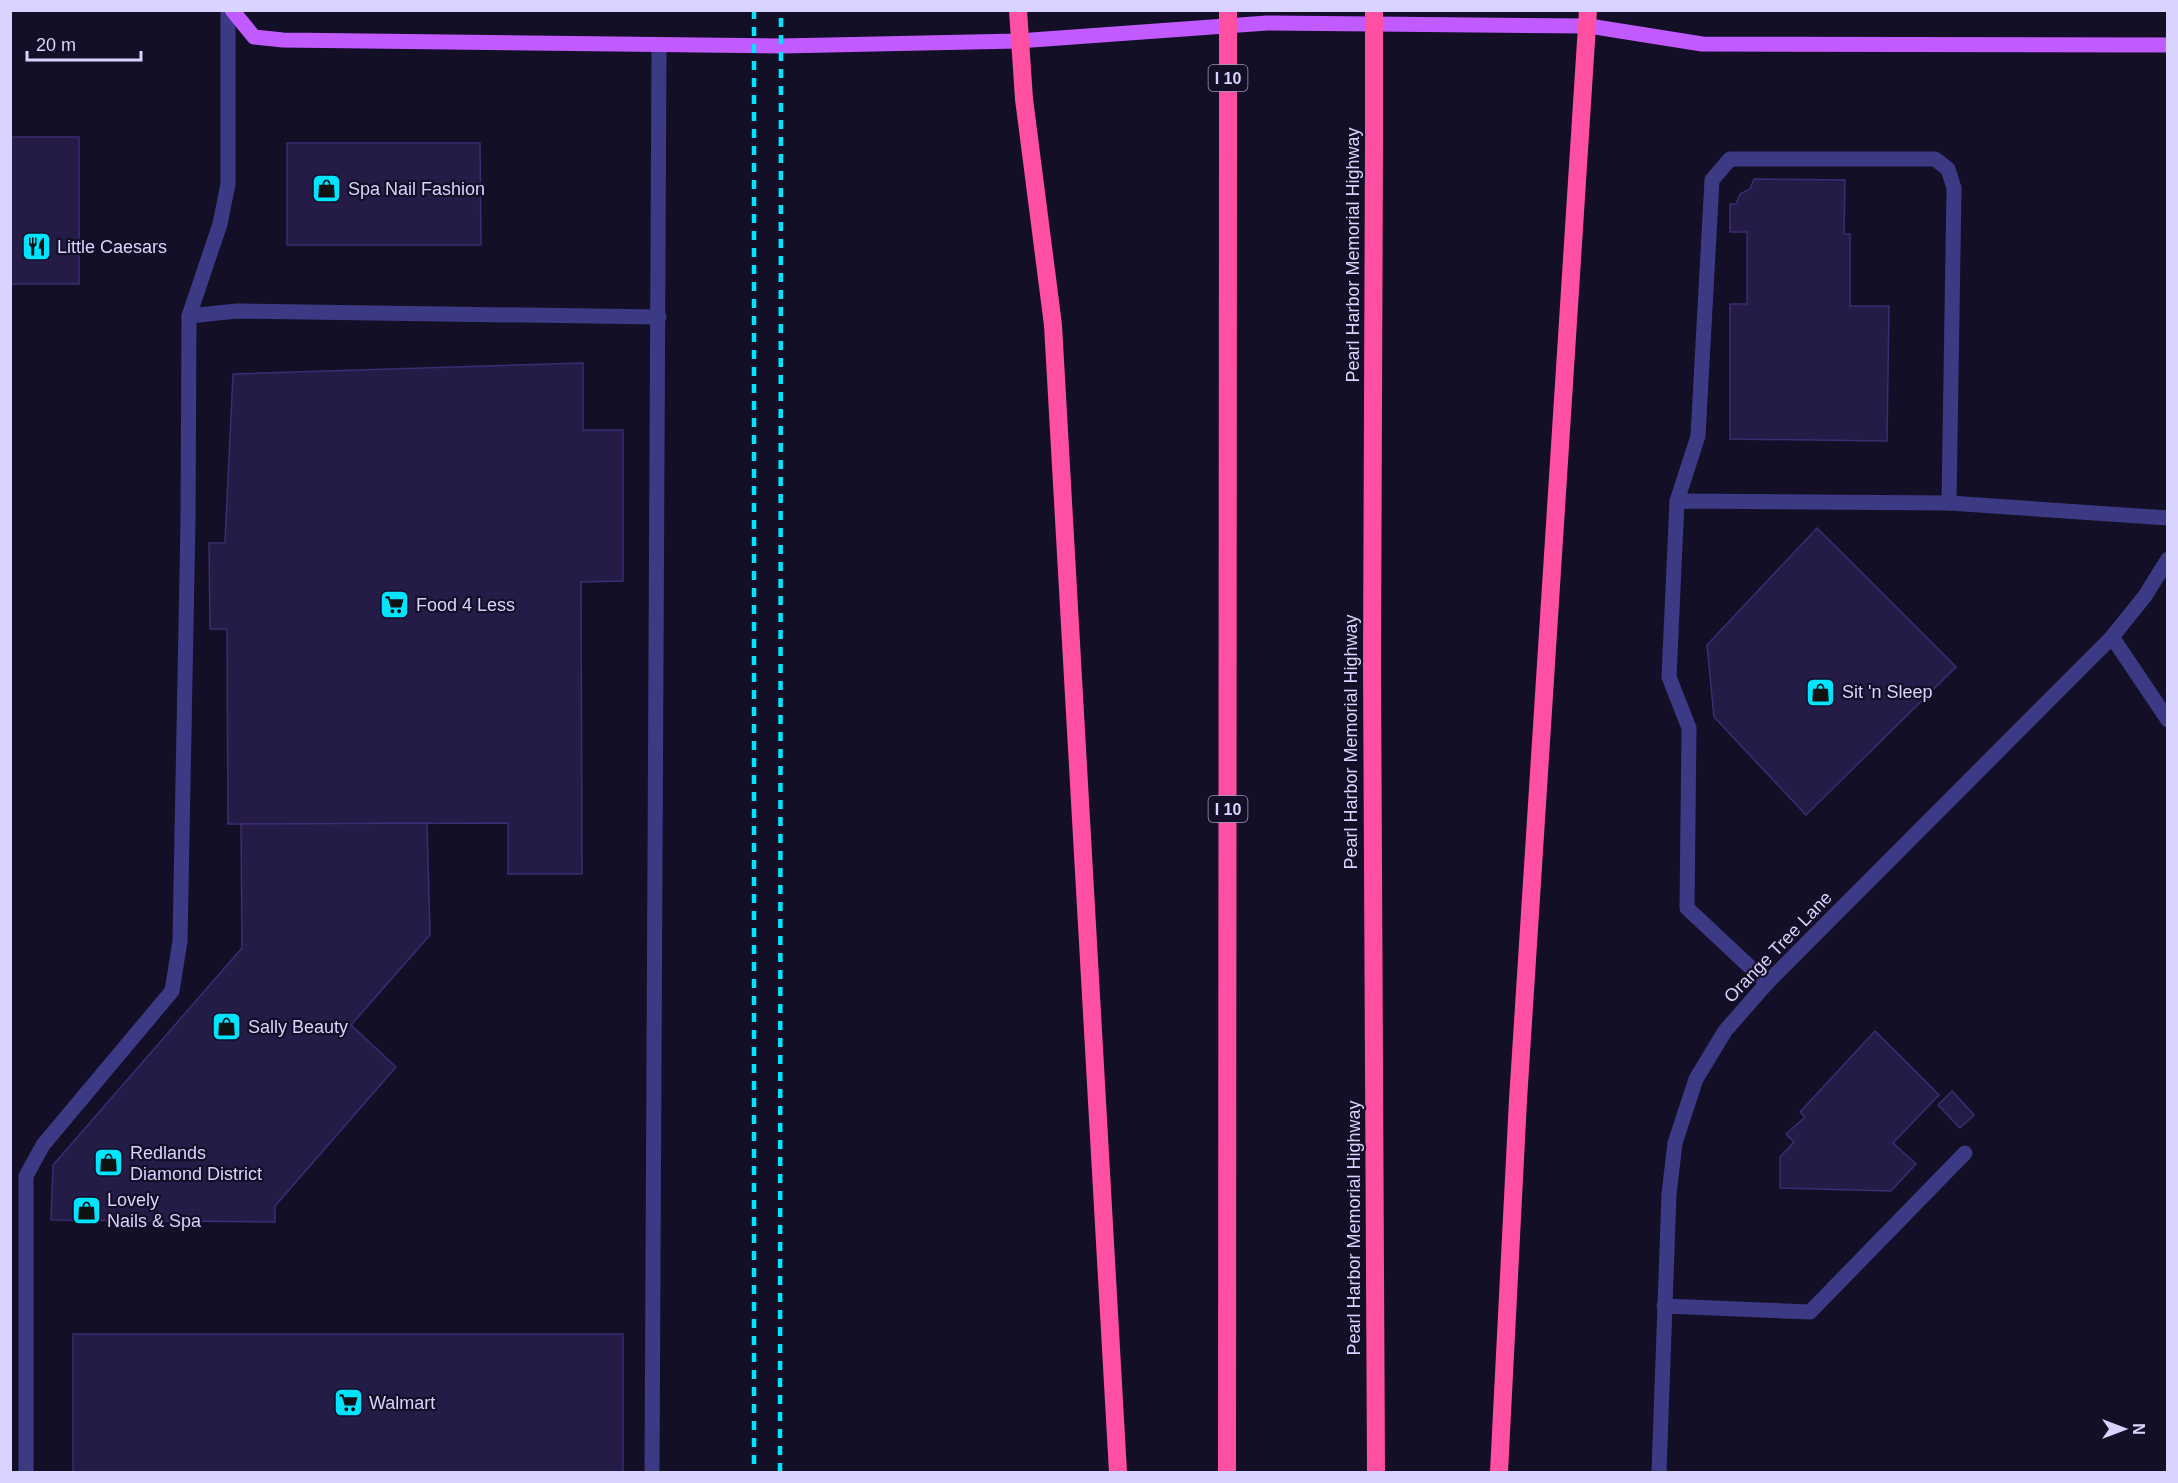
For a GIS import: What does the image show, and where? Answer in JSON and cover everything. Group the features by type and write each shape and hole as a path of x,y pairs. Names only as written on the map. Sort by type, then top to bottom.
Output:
{"highway":[{"path":"1018,10 1018,41 1053,325 1118,1473"},
{"name":"I 10","path":"1227,1473 1228,10"},
{"name":"Pearl Harbor Memorial Highway","path":"1374,10 1372,677 1376,1473"},
{"path":"1499,1473 1518,1100 1588,18"}],"main road":[{"path":"230,10 254,37 283,40 659,46 1018,41 1267,23 1588,18 1702,44 2168,45"}],"street":[{"path":"27,1473 27,1176 44,1145 172,991 180,941 188,531 189,316 220,224 228,184 230,10"},
{"path":"652,1473 659,46"},
{"path":"1767,983 1687,908 1689,728 1669,677 1677,501 1698,436 1712,180 1730,159 1899,161 1935,159 1948,169 1954,188 1949,503"},
{"path":"189,316 237,310 658,317"},
{"path":"1677,501 1949,503 2168,518"},
{"name":"Orange Tree Lane","path":"1659,1473 1669,1194 1675,1143 1696,1079 1725,1031 1767,983 2112,637 2145,596 2168,559"},
{"path":"2112,637 2168,720"},
{"path":"1664,1306 1810,1312 1965,1153"}],"building":[{"path":"10,137 79,137 79,284 10,284"},
{"path":"287,143 480,143 481,245 287,245"},
{"path":"1754,179 1845,180 1844,234 1850,234 1850,306 1889,306 1887,441 1730,439 1730,304 1747,304 1747,232 1730,232 1730,204 1736,204 1740,194 1750,189"},
{"name":"Food 4 Less","path":"583,363 583,430 623,430 623,581 581,582 582,874 508,874 508,823 228,824 227,629 210,629 209,543 225,543 233,374"},
{"name":"Sit 'n Sleep","path":"1817,528 1956,667 1806,815 1714,717 1707,645"},
{"path":"427,823 430,935 351,1025 396,1067 275,1206 275,1222 51,1220 53,1165 242,948 241,824"},
{"path":"1875,1031 1939,1095 1893,1143 1916,1164 1891,1191 1780,1188 1780,1157 1794,1142 1786,1134 1805,1117 1800,1112"},
{"path":"1952,1091 1974,1115 1960,1128 1938,1105"},
{"name":"Walmart","path":"73,1334 623,1334 623,1472 73,1472"}],"railway":[{"path":"754,10 754,1472"},
{"path":"780,1472 781,10"}],"place":[{"name":"Spa Nail Fashion","path":"327,189"},
{"name":"Little Caesars","path":"36,247"},
{"name":"Food 4 Less","path":"395,605"},
{"name":"Sit 'n Sleep","path":"1821,692"},
{"name":"Sally Beauty","path":"227,1027"},
{"name":"Redlands Diamond District","path":"109,1163"},
{"name":"Lovely Nails & Spa","path":"86,1210"},
{"name":"Walmart","path":"348,1403"}]}
